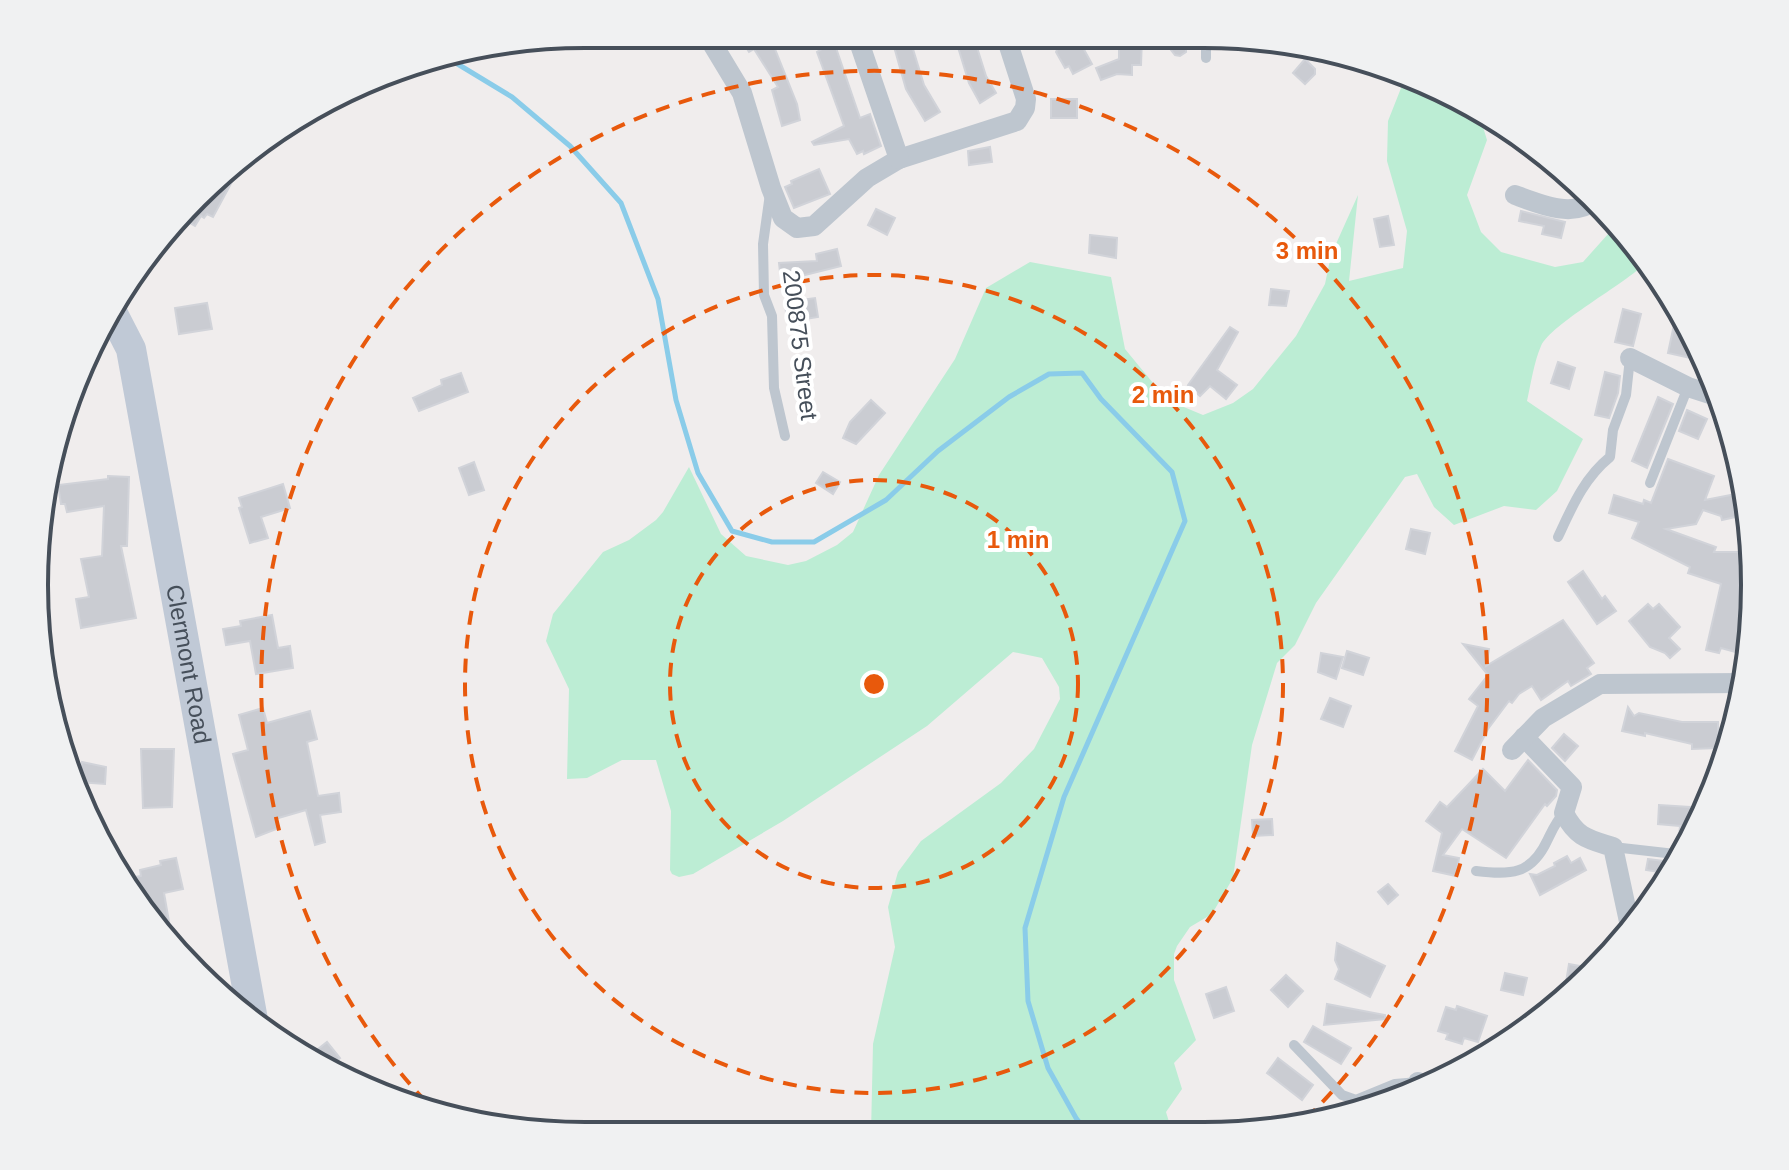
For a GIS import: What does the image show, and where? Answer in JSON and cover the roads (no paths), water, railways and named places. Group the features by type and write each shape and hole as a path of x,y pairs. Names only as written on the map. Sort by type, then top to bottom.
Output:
{"street":[{"name":"200875 Street","path":"715,48 742,93 771,188"},
{"path":"861,48 899,159"},
{"path":"771,188 783,218 797,228 810,227 827,217 867,178 899,159 1017,121 1025,108 1026,99 1010,48"},
{"path":"1515,195 1565,209 1585,206"},
{"name":"Clermont Road","path":"117,322 131,349 250,1005"},
{"path":"1630,358 1705,393"},
{"path":"1628,915 1613,847 1583,838 1575,832 1564,813 1572,787 1518,743 1543,718 1600,684 1732,683"}],"lane":[{"path":"1206,48 1206,58"},
{"name":"200875 Street","path":"771,188 763,244 764,295 772,316 774,388 785,436"},
{"path":"1558,537 1582,487 1599,465 1610,457 1613,430 1626,395 1630,358"},
{"path":"1650,483 1688,387"},
{"path":"1476,871 1507,873 1532,864 1541,855 1564,813"},
{"path":"1613,847 1669,853"},
{"path":"1294,1045 1342,1095 1356,1100 1395,1084 1402,1084"}],"waterway":[{"path":"457,63 512,97 570,146 621,203 658,299 676,400 698,473 732,531 772,542 814,542 886,500 938,451 1009,397 1049,374 1082,373 1101,399 1172,472 1185,521 1064,797 1025,928 1028,1001 1048,1068 1079,1122"}]}
